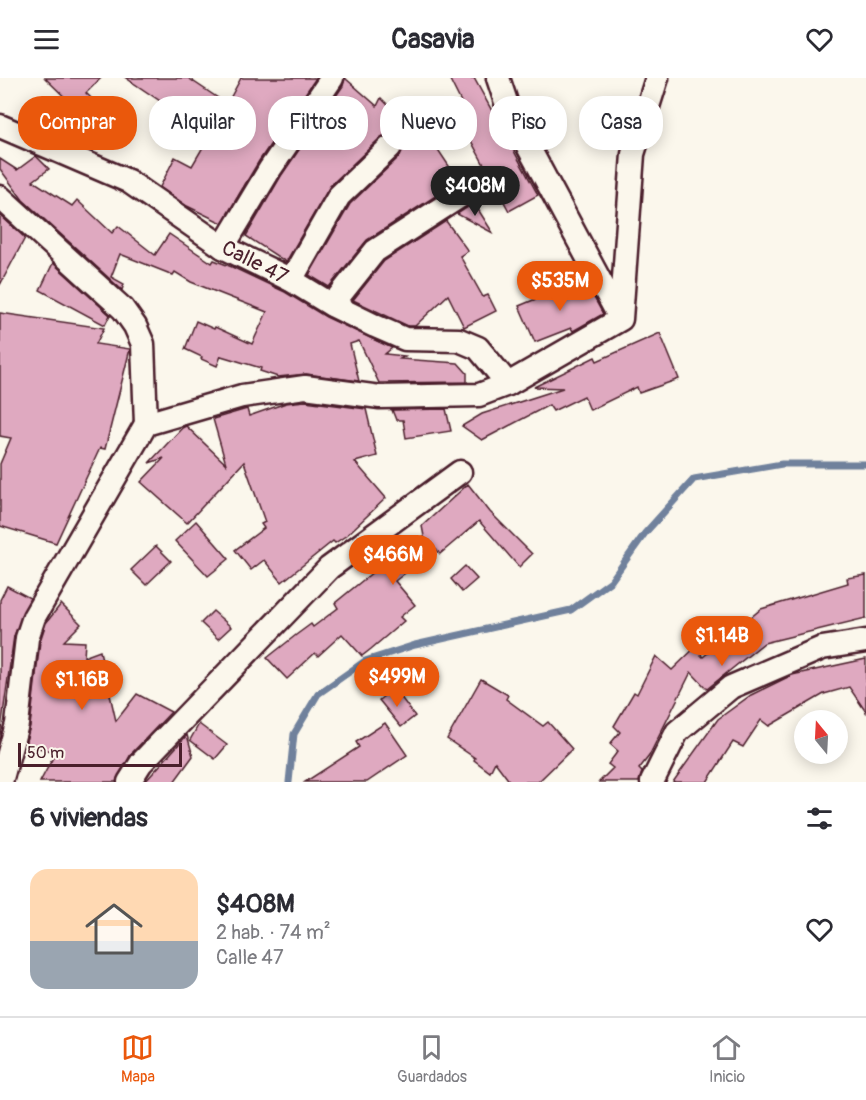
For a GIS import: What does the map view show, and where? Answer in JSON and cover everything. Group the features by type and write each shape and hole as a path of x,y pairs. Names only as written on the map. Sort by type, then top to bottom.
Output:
{"street":[{"path":"223,248 270,169 332,78"},
{"path":"498,78 509,111 621,319"},
{"path":"621,319 633,154 657,78"},
{"name":"Calle 47","path":"0,126 128,181 223,248 291,280 332,305 405,339 459,340 478,348 508,384"},
{"path":"291,280 339,196 387,150"},
{"path":"332,305 375,251 465,193"},
{"path":"0,197 123,309 135,326 143,344 146,424 34,617 27,638 17,724 1,782"},
{"path":"146,424 242,396 305,387 380,397 479,395 508,384 621,319"},
{"path":"129,782 141,763 329,568 460,472"},
{"path":"652,782 677,732 731,687 822,648 866,641"}],"building":[{"path":"45,78 101,78 86,93 89,96 64,96"},
{"path":"126,78 188,78 215,96 153,96"},
{"path":"241,78 316,78 304,96 268,96 268,148 222,223 187,206 160,187 175,157 192,166 201,150 256,150 256,96 231,96"},
{"path":"345,78 366,96 336,96"},
{"path":"449,78 474,78 489,105 489,150 513,150 538,195 509,211 476,150 477,96 458,96"},
{"path":"368,98 377,106 380,100 380,138 368,149"},
{"path":"299,150 367,150 330,186 286,262 246,236"},
{"path":"402,150 438,150 459,181 367,240 329,287 309,275 350,204 400,156"},
{"path":"36,156 49,169 33,181 72,206 77,200 112,233 118,226 155,255 169,234 212,263 214,260 232,267 285,292 326,317 392,348 385,354 405,356 400,359 458,363 467,373 467,382 379,383 359,341 350,344 359,381 306,374 278,377 260,371 261,368 221,356 217,366 201,359 202,357 185,349 196,321 252,344 267,312 191,282 175,272 173,275 120,254 111,277 124,284 122,290 23,200 0,169 0,159 17,170"},
{"path":"474,203 493,233 457,214"},
{"path":"0,215 25,238 0,285"},
{"path":"446,221 468,251 460,256 483,297 488,295 496,311 464,327 448,295 415,326 408,326 353,300 384,261"},
{"path":"53,263 110,315 105,325 40,290"},
{"path":"587,285 603,314 573,331 571,328 535,342 519,306 555,291 557,296"},
{"path":"0,313 104,328 96,344 130,349 105,449 100,448 56,543 0,526 0,464 11,438 0,436"},
{"path":"660,333 679,379 639,393 637,387 590,410 584,396 553,411 549,405 482,440 462,426 482,414 563,388 534,387 595,357 597,361"},
{"path":"305,401 366,409 377,456 355,462 386,498 347,535 335,543 333,541 282,582 264,560 251,570 235,550 264,528 261,524 265,522 244,462 187,523 141,482 164,458 149,463 186,426 226,464 213,419 247,409 249,416 286,403"},
{"path":"446,409 451,431 406,438 403,420 396,420 392,410"},
{"path":"468,484 490,512 532,554 519,567 479,521 440,554 436,549 395,581 415,605 400,617 404,621 371,649 362,656 342,634 318,656 315,653 287,679 267,658 311,624 313,627 338,608 335,603 384,563 374,558 426,547 422,526"},
{"path":"196,521 229,559 208,576 175,541"},
{"path":"156,546 171,561 146,585 131,570"},
{"path":"465,566 477,579 462,592 451,579"},
{"path":"866,575 866,618 764,643 707,689 691,672 649,756 639,769 642,772 639,782 599,782 613,768 608,764 618,751 610,744 620,732 614,726 634,692 637,694 656,656 672,670 705,638 708,641 701,655 703,657 761,609 848,583 847,578"},
{"path":"7,586 30,598 14,636 0,735 0,600"},
{"path":"61,604 81,624 64,641 85,642 84,657 100,651 116,721 137,694 171,712 131,754 116,782 40,782 56,752 25,745 30,726 40,641 46,623"},
{"path":"213,611 231,627 218,639 201,623"},
{"path":"866,659 866,712 849,687 824,694 769,726 761,720 743,747 733,742 707,782 673,782 718,719 751,695 792,675"},
{"path":"481,679 508,695 506,699 543,726 548,722 572,749 538,782 510,782 495,762 490,772 474,760 475,758 447,739"},
{"path":"394,688 415,716 401,727 379,700"},
{"path":"385,723 407,755 367,782 305,782 359,747 356,742"},
{"path":"199,724 227,745 215,759 190,740"},
{"path":"187,735 193,756 174,782 145,782"}],"waterway":[{"path":"289,782 294,734 318,694 365,661 415,645 571,610 611,581 645,533 694,479 782,464 866,464"}]}
